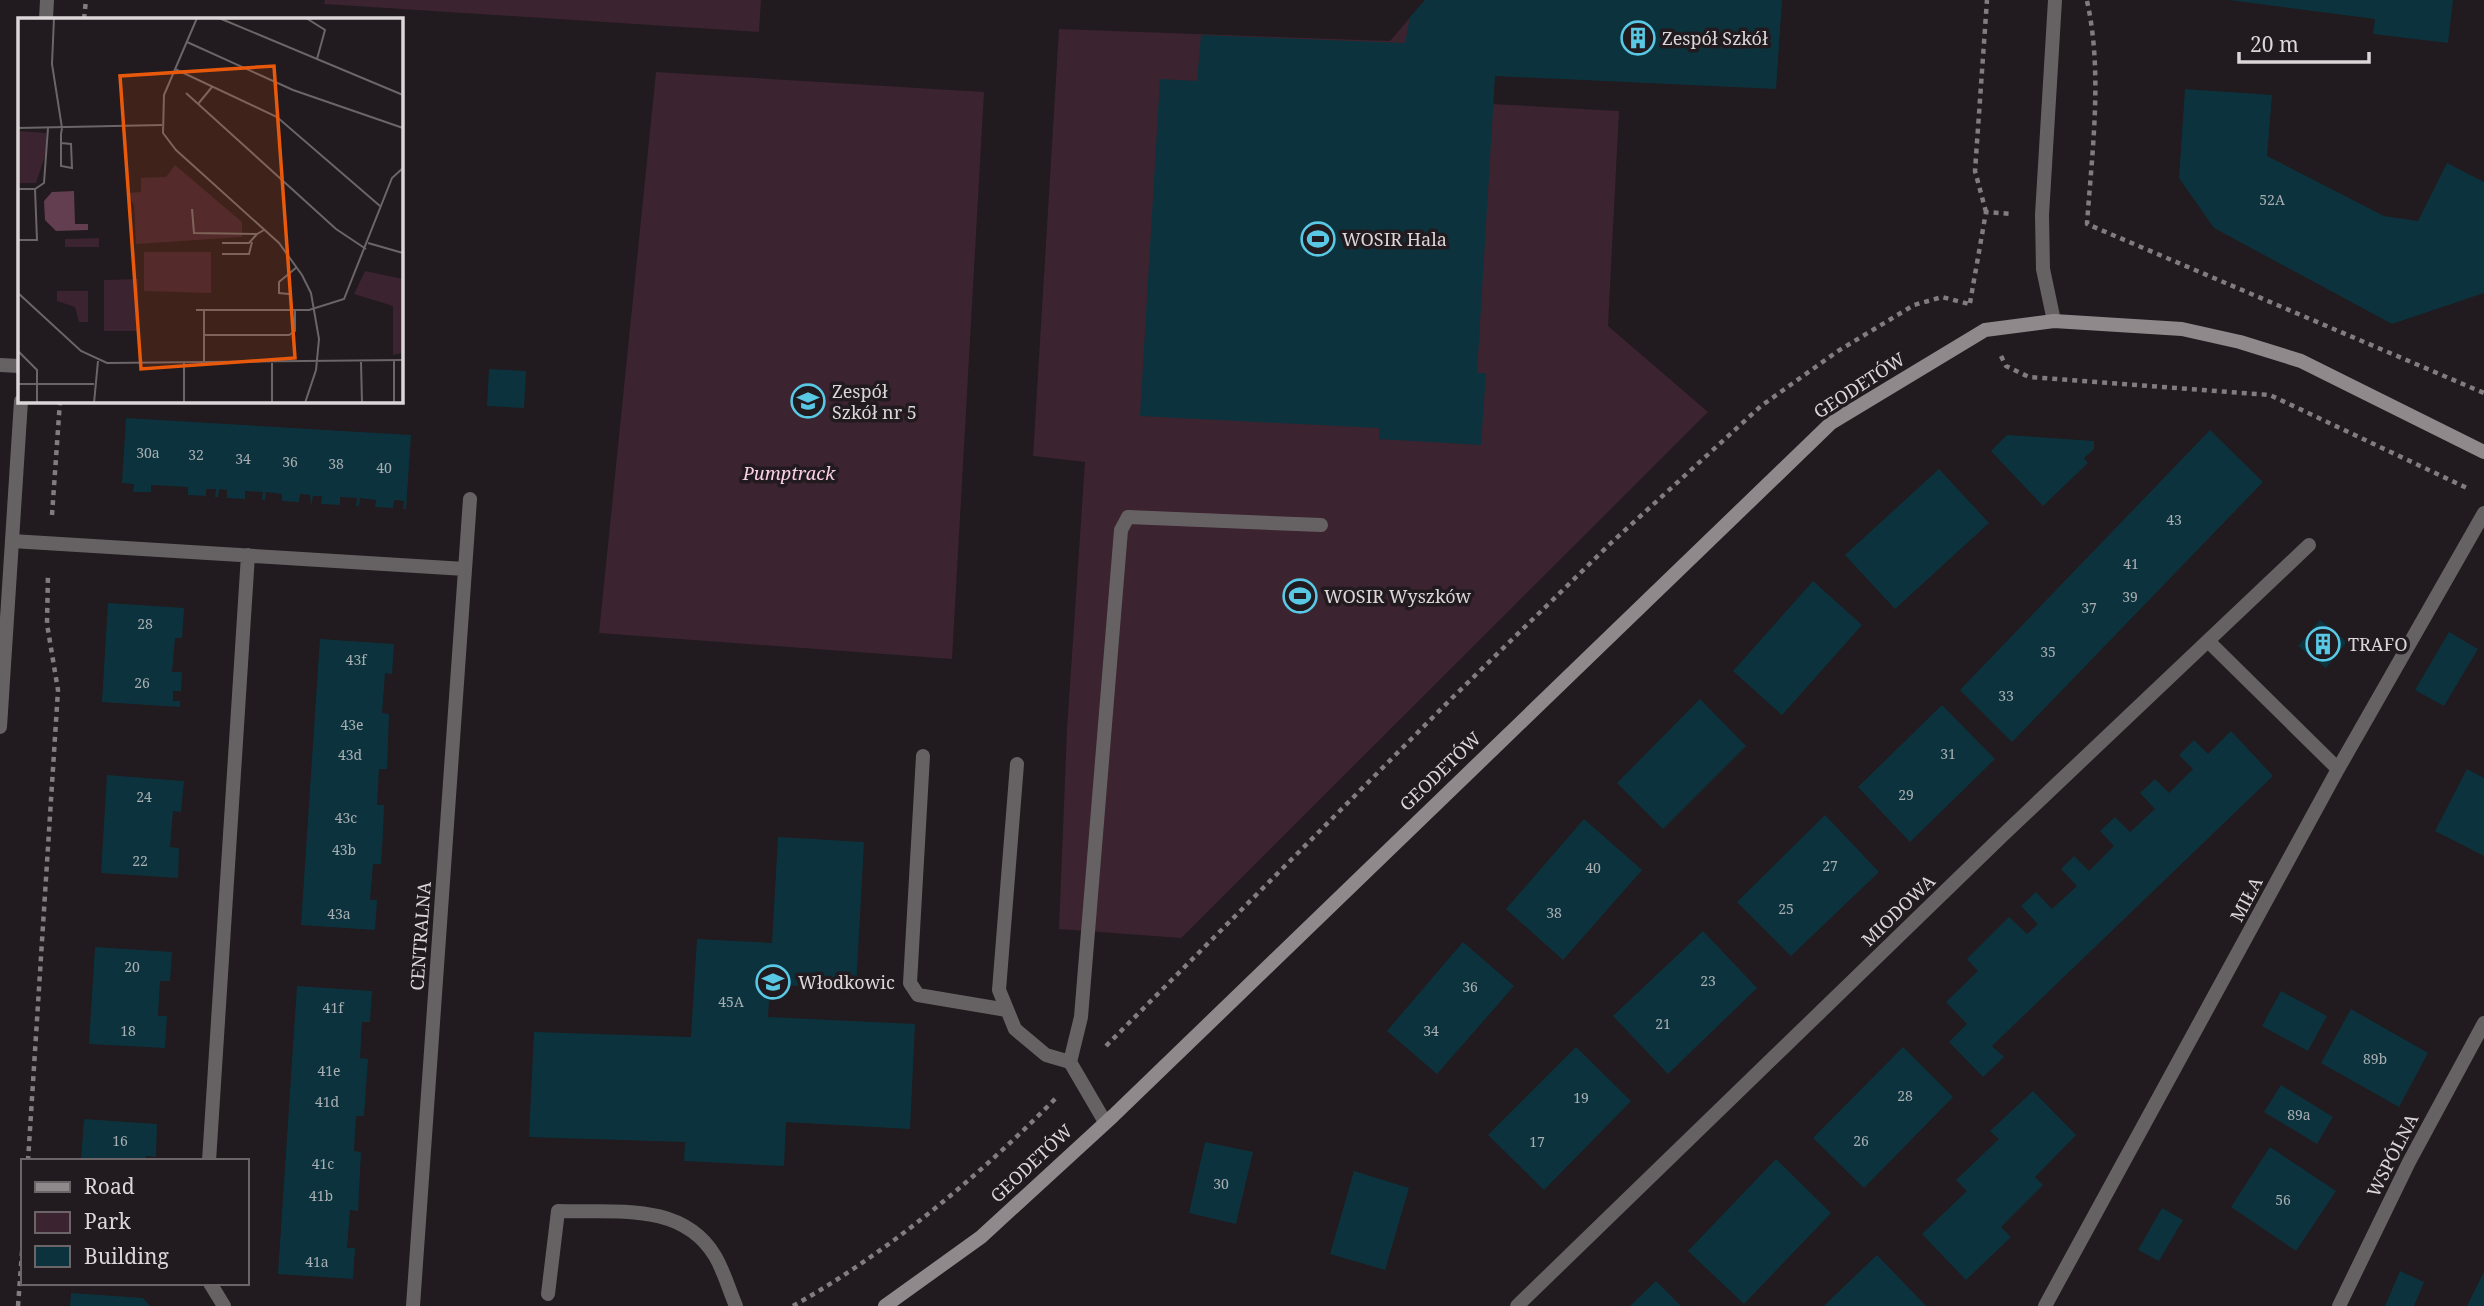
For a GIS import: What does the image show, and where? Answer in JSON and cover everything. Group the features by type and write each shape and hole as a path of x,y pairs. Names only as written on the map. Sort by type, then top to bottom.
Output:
{"street":[{"path":"46,18 47,0"},
{"path":"2054,321 2043,269 2042,215 2055,0"},
{"name":"GEODETÓW","path":"885,1306 981,1237 1105,1122 1831,423 1985,330 2054,321 2182,329 2253,346 2301,361 2484,452"},
{"path":"0,365 18,366"},
{"path":"0,727 21,402"},
{"name":"CENTRALNA","path":"413,1306 470,499"},
{"name":"MIŁA","path":"2045,1306 2338,769 2484,513"},
{"path":"1070,1062 1081,1017 1121,530 1128,517 1321,524"},
{"path":"12,541 465,569"},
{"name":"MIODOWA","path":"1517,1306 2003,835 2309,545"},
{"path":"209,1159 248,555"},
{"path":"2209,642 2338,769"},
{"path":"923,756 910,983 918,995 1007,1010"},
{"path":"1017,764 999,990 1015,1029 1046,1055 1070,1062 1105,1122"},
{"name":"WSPÓLNA","path":"2339,1306 2409,1162 2484,1023"},
{"path":"548,1294 558,1211 659,1214 691,1228 705,1243 716,1257 736,1306"},
{"path":"211,1285 223,1306"}],"path":[{"path":"84,18 86,0"},
{"path":"1111,1042 1611,543 1761,406 1838,351 1914,305 1942,297 1970,304 1986,212 1975,172 1987,0"},
{"path":"2087,0 2092,22 2094,98 2087,224 2484,393"},
{"path":"1986,212 2012,214"},
{"path":"2006,366 2029,377 2270,395 2471,490"},
{"path":"52,521 60,402"},
{"path":"28,1159 58,690 47,624 49,561"},
{"path":"793,1306 839,1280 958,1188 1049,1105"},
{"path":"18,1306 21,1266"}],"green space":[{"path":"325,0 761,0 759,32 324,4"},
{"name":"WOSIR Wyszków","path":"1425,0 1498,0 1492,104 1619,111 1608,326 1708,412 1181,938 1059,929 1067,729 1085,462 1033,456 1059,29 1390,41"},
{"name":"Pumptrack","path":"656,72 984,92 952,659 599,633"}],"building":[{"name":"WOSIR Hala","path":"1425,0 1782,0 1776,89 1495,76 1477,373 1486,373 1481,445 1379,439 1379,428 1140,416 1160,79 1197,81 1201,35 1405,43 1410,17"},
{"path":"2229,0 2453,0 2448,43 2373,34 2375,19"},
{"path":"2185,89 2272,95 2267,156 2384,216 2418,221 2447,163 2484,182 2484,293 2392,324 2214,228 2179,178"},
{"path":"489,369 526,371 524,408 487,406"},
{"path":"126,418 411,435 406,509 403,509 404,501 394,500 393,508 375,507 376,500 360,498 359,506 356,506 357,498 340,497 340,505 321,504 322,496 313,496 311,506 310,495 300,494 299,502 282,501 282,494 266,492 265,500 262,500 263,492 245,491 245,499 227,498 227,490 219,489 218,497 215,497 216,489 206,489 206,496 188,495 188,487 172,486 151,485 151,492 133,492 134,484 122,483"},
{"path":"2210,430 2263,482 2012,742 1960,690"},
{"path":"2007,435 2094,441 2094,449 2084,458 2088,463 2043,506 1991,451"},
{"path":"1939,469 1989,523 1895,609 1845,555"},
{"path":"1813,581 1862,625 1782,715 1733,671"},
{"path":"108,603 184,608 182,638 175,638 172,672 182,672 181,691 173,691 173,701 180,701 180,707 102,702"},
{"name":"TRAFO","path":"2320,620 2347,642 2326,668 2298,646"},
{"path":"2449,632 2478,649 2444,706 2415,690"},
{"path":"320,639 394,644 392,674 385,673 382,713 389,714 387,769 379,769 377,805 384,805 381,864 373,864 370,900 377,900 375,930 301,925"},
{"path":"1700,699 1746,746 1663,829 1617,783"},
{"path":"1942,705 1995,759 1910,842 1858,787"},
{"path":"2231,731 2273,776 1992,1046 2004,1057 1983,1077 1949,1042 1967,1024 1946,1002 1978,971 1967,959 2009,917 2027,934 2038,924 2021,906 2036,892 2052,909 2077,886 2061,869 2074,856 2089,871 2114,846 2100,831 2115,817 2130,832 2155,809 2140,793 2155,779 2169,793 2193,769 2179,755 2194,740 2208,754"},
{"path":"2467,769 2484,778 2484,856 2435,831"},
{"path":"107,775 184,781 181,812 173,811 170,847 179,848 178,878 101,873"},
{"path":"1825,815 1879,872 1791,956 1737,902"},
{"path":"1584,819 1642,870 1563,960 1506,909"},
{"path":"778,837 864,842 856,990 770,984 768,1017 915,1024 910,1129 786,1122 784,1166 684,1161 685,1142 529,1137 534,1032 691,1037 697,939 772,943"},
{"path":"1703,931 1757,988 1668,1074 1613,1016"},
{"path":"1463,942 1514,986 1437,1074 1387,1031"},
{"path":"95,947 172,952 170,981 160,981 158,1016 167,1016 165,1048 89,1044"},
{"path":"297,986 372,991 370,1022 362,1022 360,1058 368,1059 364,1116 356,1116 354,1151 361,1152 358,1211 350,1210 347,1248 355,1248 353,1279 278,1274"},
{"path":"2281,991 2327,1016 2308,1051 2262,1026"},
{"path":"2351,1009 2428,1053 2399,1107 2321,1063"},
{"path":"1576,1047 1631,1101 1544,1190 1488,1135"},
{"path":"1903,1047 1953,1097 1864,1188 1813,1138"},
{"path":"2281,1085 2333,1117 2317,1144 2264,1112"},
{"path":"2033,1091 2076,1135 2035,1177 2043,1185 2001,1227 2011,1237 1966,1280 1922,1234 1967,1191 1956,1180 1999,1139 1990,1131"},
{"path":"84,1119 157,1124 156,1157 81,1159"},
{"path":"1205,1142 1253,1152 1236,1224 1189,1213"},
{"path":"2270,1147 2336,1191 2296,1251 2231,1207"},
{"path":"1776,1159 1831,1213 1744,1304 1688,1251"},
{"path":"1354,1171 1409,1188 1385,1270 1330,1254"},
{"path":"2162,1208 2183,1220 2159,1261 2138,1250"},
{"path":"1877,1255 1926,1306 1824,1306 1833,1297"},
{"path":"2400,1271 2424,1282 2414,1306 2385,1306"},
{"path":"2484,1272 2484,1306 2467,1306"},
{"path":"1656,1281 1681,1306 1630,1306"},
{"path":"71,1293 143,1298 150,1306 70,1306"}],"place":[{"name":"Zespół Szkół","path":"1638,38"},
{"name":"WOSIR Hala","path":"1318,239"},
{"name":"Zespół Szkół nr 5","path":"808,401"},
{"name":"WOSIR Wyszków","path":"1300,596"},
{"name":"TRAFO","path":"2323,644"},
{"name":"Włodkowic","path":"773,982"}]}
